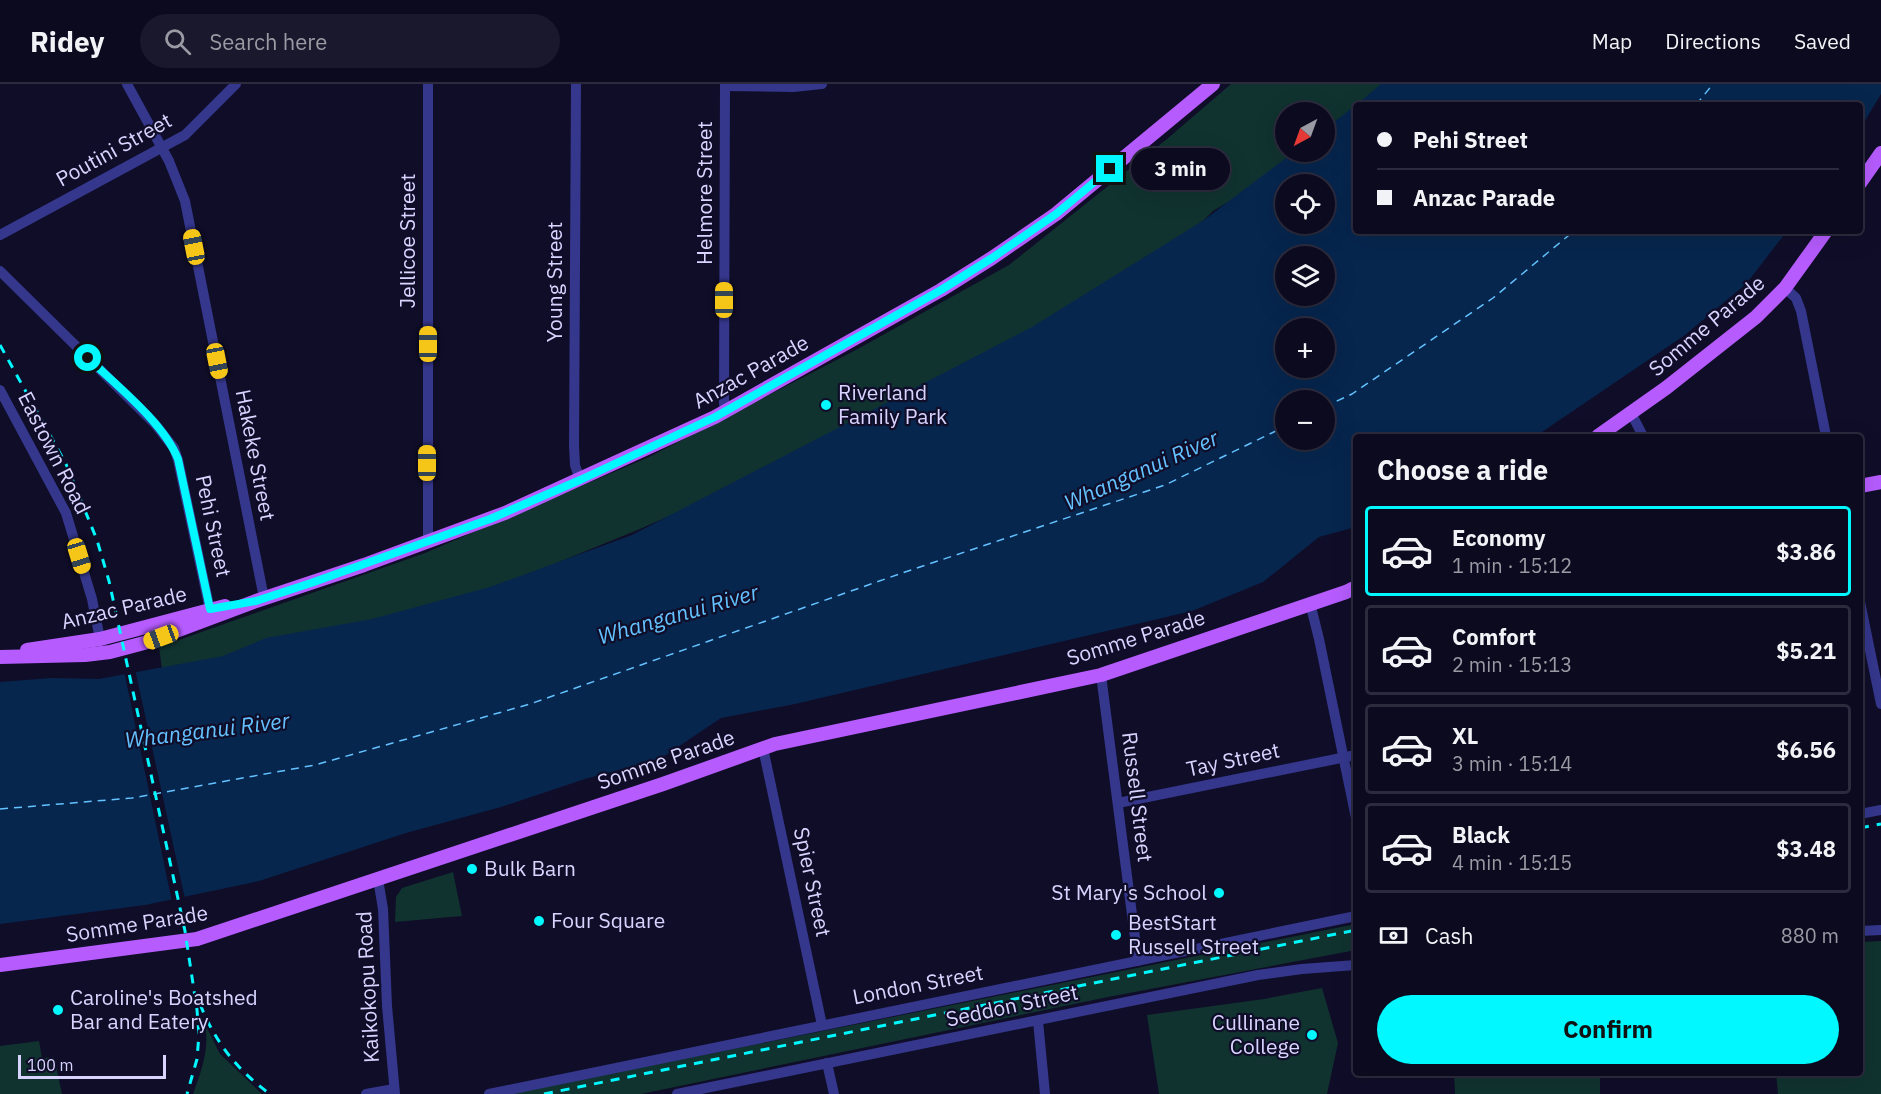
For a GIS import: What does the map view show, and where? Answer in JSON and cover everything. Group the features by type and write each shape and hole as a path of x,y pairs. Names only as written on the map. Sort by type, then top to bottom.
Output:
{"main road":[{"name":"Anzac Parade","path":"0,655 85,655 110,652 144,643 260,599 428,542 505,513 580,480 728,410 941,290 1056,214 1213,84"},
{"path":"1863,179 1881,153"},
{"name":"Somme Parade","path":"1601,434 1756,317 1785,288 1824,234"},
{"path":"1863,485 1881,482"},
{"name":"Somme Parade","path":"0,965 197,939 663,784 763,748 1101,675 1353,590"},
{"name":"Anzac Parade","path":"0,655 133,632 210,609 260,599"}],"street":[{"name":"Hakeke Street","path":"128,84 163,148 185,201 260,599"},
{"name":"Poutini Street","path":"0,235 184,135 236,84"},
{"name":"Jellicoe Street","path":"428,84 428,542"},
{"name":"Young Street","path":"576,84 574,447 575,465 580,480"},
{"path":"725,85 793,87 822,84"},
{"name":"Helmore Street","path":"725,85 724,404 728,410"},
{"name":"Pehi Street","path":"0,271 155,424 174,448 210,609"},
{"path":"1785,288 1796,298 1801,311 1826,434"},
{"name":"Eastown Road","path":"0,390 66,513 92,599 100,639"},
{"path":"1631,413 1642,434"},
{"path":"1310,603 1353,803"},
{"path":"1863,617 1881,704"},
{"name":"Russell Street","path":"1101,675 1138,961"},
{"name":"Spier Street","path":"763,748 822,1024"},
{"name":"Tay Street","path":"1118,803 1353,755"},
{"path":"1863,813 1881,810"},
{"name":"Kaikokopu Road","path":"378,879 383,909 387,1006 395,1092"},
{"name":"London Street","path":"489,1094 1353,917"},
{"path":"1863,932 1881,930"},
{"name":"Seddon Street","path":"677,1094 1258,975 1353,965"},
{"path":"1038,1021 1045,1094"},
{"path":"827,1063 834,1094"},
{"path":"366,1094 395,1092"}],"green space":[{"name":"Riverland Family Park","path":"1231,84 1394,84 1373,102 1353,102 1353,118 1335,133 1335,102 1275,102 1275,162 1295,162 1213,211 1204,220 1120,279 804,455 640,529 463,601 304,641 162,669 159,647 425,553 649,457 854,351 1009,265 1167,139"},
{"path":"453,872 462,916 395,922 396,897 402,888"},
{"path":"1353,925 1353,951 1108,997 641,1094 509,1094"},
{"path":"1881,941 1881,1094 1778,1094 1776,1076 1863,1076 1863,942"},
{"path":"1322,988 1338,1043 1327,1094 1159,1094 1147,1015 1264,999"},
{"path":"203,1020 220,1054 262,1094 193,1094 206,1048"},
{"path":"39,1041 42,1058 54,1057 62,1094 0,1094 0,1046"},
{"path":"1454,1076 1600,1076 1600,1094 1455,1094"}],"water":[{"path":"1381,84 1881,84 1881,94 1863,124 1863,102 1360,102"},
{"name":"Whanganui River","path":"1353,107 1353,234 1785,234 1746,284 1685,335 1539,434 1353,434 1353,528 1319,537 1263,582 1192,611 795,704 721,718 660,759 406,833 259,881 145,905 0,924 0,682 52,678 99,679 223,656 266,638 372,619 490,587 632,535 1032,327 1204,220 1281,162 1335,162 1335,121"}],"pier":[{"path":"135,669 185,899 172,902 124,671"}],"ferry route":[{"path":"1698,102 1713,84"},
{"path":"1335,402 1352,394 1493,298 1570,234"},
{"path":"0,809 132,798 315,765 530,704 905,572 1165,485 1275,431"}],"railway":[{"path":"0,345 66,464 97,540 109,581 185,931 199,1034 197,1059 187,1094"},
{"path":"1863,827 1881,824"},
{"path":"544,1094 1353,931"},
{"path":"200,1004 213,1031 228,1054 247,1075 270,1094"}],"place":[{"name":"Riverland Family Park","path":"826,405"},
{"name":"Bulk Barn","path":"472,869"},
{"name":"St Mary's School","path":"1219,893"},
{"name":"Four Square","path":"539,921"},
{"name":"BestStart Russell Street","path":"1116,935"},
{"name":"Caroline's Boatshed Bar and Eatery","path":"58,1010"},
{"name":"Cullinane College","path":"1312,1035"}],"route":[{"path":"88,358 155,424 174,448 210,609 256,601 364,565 505,513 715,417 941,290 992,258 1056,214 1110,169"}]}
